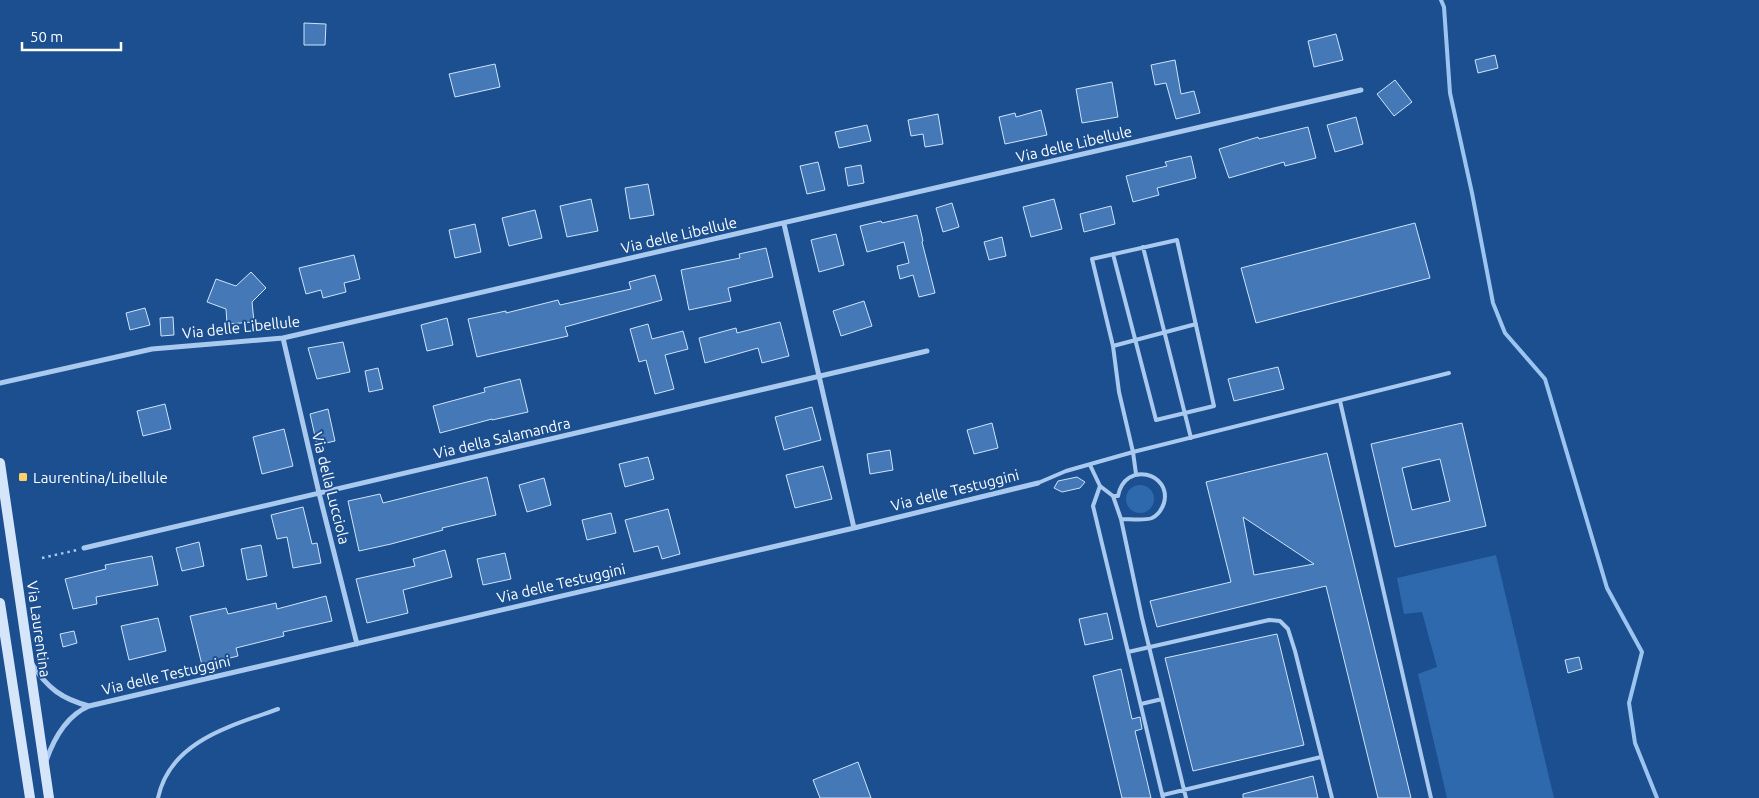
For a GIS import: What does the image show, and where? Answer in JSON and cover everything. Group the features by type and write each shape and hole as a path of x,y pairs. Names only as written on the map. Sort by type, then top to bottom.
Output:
{"main road":[{"name":"Via Laurentina","path":"0,463 49,798"},
{"path":"0,603 27,795"}],"street":[{"name":"Via delle Libellule","path":"0,383 152,349 283,338 1361,90"},
{"path":"784,224 854,528"},
{"name":"Via della Lucciola","path":"283,338 357,644"},
{"name":"Via della Salamandra","path":"84,548 927,352"},
{"name":"Via delle Testuggini","path":"89,706 854,528 1038,483"},
{"path":"28,656 39,674 56,692 70,700 89,706"},
{"path":"45,766 52,745 59,732 75,714 89,706"}],"lane":[{"path":"1113,254 1156,420 1214,406 1177,240 1143,247 1113,254 1092,259 1113,346 1119,392 1133,452 1136,474"},
{"path":"1143,247 1191,438"},
{"path":"1113,346 1196,324"},
{"path":"1038,483 1066,471 1133,452 1449,374"},
{"path":"1340,401 1431,798"},
{"path":"1090,465 1100,486 1113,496 1121,519 1186,798"},
{"path":"1113,496 1118,496 1124,482 1136,474 1144,474 1157,480 1165,494 1162,509 1150,519 1121,519"},
{"path":"1100,486 1093,506 1163,797 1184,790 1321,757"},
{"path":"1128,652 1269,620 1280,621 1288,629 1292,640 1332,798"},
{"path":"1141,704 1162,699"},
{"path":"158,798 161,784 188,748 214,732 278,709"}],"path":[{"path":"42,558 84,548"}],"shaded area":[{"path":"1140,485 1150,489 1154,499 1150,509 1140,513 1130,509 1126,499 1130,489"},
{"path":"1496,555 1554,798 1447,798 1418,674 1437,667 1422,612 1404,614 1397,578"}],"building":[{"path":"304,23 326,24 325,45 304,45"},
{"path":"1336,34 1343,60 1314,67 1308,41"},
{"path":"1495,55 1498,68 1478,73 1475,60"},
{"path":"1175,60 1181,94 1194,91 1200,113 1176,119 1166,83 1155,85 1151,65"},
{"path":"495,64 500,87 455,97 449,74"},
{"path":"1395,80 1412,102 1394,116 1377,94"},
{"path":"1112,82 1118,117 1082,123 1076,89"},
{"path":"1041,110 1047,135 1005,144 999,117 1015,113 1016,117"},
{"path":"938,114 943,144 925,147 923,134 911,136 908,120"},
{"path":"1356,117 1363,144 1335,152 1327,125"},
{"path":"867,125 871,141 839,148 835,132"},
{"path":"1308,127 1316,158 1285,166 1284,162 1229,178 1219,149 1258,137 1259,139"},
{"path":"1191,156 1196,178 1157,188 1159,195 1133,202 1126,176 1167,166 1165,162"},
{"path":"818,162 825,190 807,194 800,166"},
{"path":"861,165 864,183 848,186 845,168"},
{"path":"648,184 654,215 630,219 625,188"},
{"path":"591,199 598,231 567,237 560,206"},
{"path":"1054,199 1062,229 1031,237 1023,207"},
{"path":"952,203 959,227 943,232 936,208"},
{"path":"1111,206 1115,224 1084,232 1080,214"},
{"path":"535,210 542,238 509,246 502,218"},
{"path":"917,215 935,293 919,297 913,275 900,279 897,266 909,263 904,242 867,252 860,226"},
{"path":"1415,223 1430,278 1256,323 1241,268"},
{"path":"475,224 481,252 455,258 449,230"},
{"path":"836,234 844,265 819,272 811,240"},
{"path":"1002,237 1006,256 989,260 984,242"},
{"path":"766,248 773,277 728,288 731,301 689,310 681,270 740,258 739,254"},
{"path":"354,255 360,279 344,283 346,292 323,298 321,290 306,294 299,268"},
{"path":"251,272 266,288 252,302 254,322 227,324 226,309 207,302 216,279 236,286"},
{"path":"655,275 662,300 565,327 568,336 477,357 468,319 506,311 506,313 558,300 560,305 631,289 629,282"},
{"path":"864,301 872,326 841,336 833,311"},
{"path":"145,308 150,325 130,330 126,313"},
{"path":"173,317 174,335 161,336 160,318"},
{"path":"447,318 453,345 427,351 421,325"},
{"path":"780,322 789,356 762,363 758,348 705,363 699,338 736,328 737,333"},
{"path":"648,324 652,339 683,331 688,349 665,355 674,389 655,394 646,360 639,362 630,329"},
{"path":"343,342 350,372 317,379 308,348"},
{"path":"1278,367 1284,389 1234,401 1228,379"},
{"path":"378,368 383,389 369,392 365,371"},
{"path":"520,379 528,412 492,419 440,433 433,406 485,392 484,388"},
{"path":"165,404 171,429 143,436 137,411"},
{"path":"812,407 821,440 784,450 775,417"},
{"path":"328,409 335,441 317,445 310,414"},
{"path":"992,423 998,448 974,454 967,430"},
{"path":"1462,423 1486,526 1395,547 1371,444","holes":["1440,459 1450,501 1412,510 1402,468"]},
{"path":"284,429 293,466 262,474 253,437"},
{"path":"890,450 893,470 870,474 867,454"},
{"path":"1327,453 1411,798 1378,798 1326,586 1157,627 1150,601 1231,582 1206,482","holes":["1243,517 1314,564 1254,575"]},
{"path":"648,457 654,479 625,487 619,464"},
{"path":"823,466 832,499 795,508 786,475"},
{"path":"487,477 496,515 359,551 348,501 380,494 383,503"},
{"path":"1077,477 1085,482 1080,488 1062,492 1054,488 1058,481"},
{"path":"544,478 551,505 527,512 519,485"},
{"path":"303,507 312,544 317,543 321,563 293,568 287,537 277,539 271,515"},
{"path":"668,509 680,554 662,559 658,546 634,552 625,520"},
{"path":"611,513 616,533 587,540 582,520"},
{"path":"199,542 204,566 182,571 176,548"},
{"path":"261,545 267,576 247,580 241,549"},
{"path":"445,550 452,577 403,590 408,613 367,623 356,579 415,566 413,559"},
{"path":"505,553 511,579 483,585 477,559"},
{"path":"152,556 158,585 96,597 97,604 73,609 65,579 106,569 105,565"},
{"path":"326,596 332,621 283,632 284,636 236,648 238,656 202,665 190,616 226,608 228,614 276,603 277,609"},
{"path":"1107,613 1113,639 1085,645 1079,619"},
{"path":"158,618 166,651 129,660 121,626"},
{"path":"74,631 77,643 63,647 60,634"},
{"path":"1277,634 1304,745 1193,771 1165,658"},
{"path":"1579,657 1582,669 1568,673 1565,660"},
{"path":"1121,669 1132,719 1140,717 1142,729 1135,731 1151,798 1122,798 1093,676"},
{"path":"858,762 871,798 820,798 813,780"},
{"path":"1313,776 1318,798 1243,798 1243,794"}],"waterway":[{"path":"1441,0 1444,7 1450,93 1493,303 1505,333 1545,379 1607,588 1642,652 1629,703 1635,743 1657,798"}],"place":[{"name":"Laurentina/Libellule","path":"23,477"}]}
